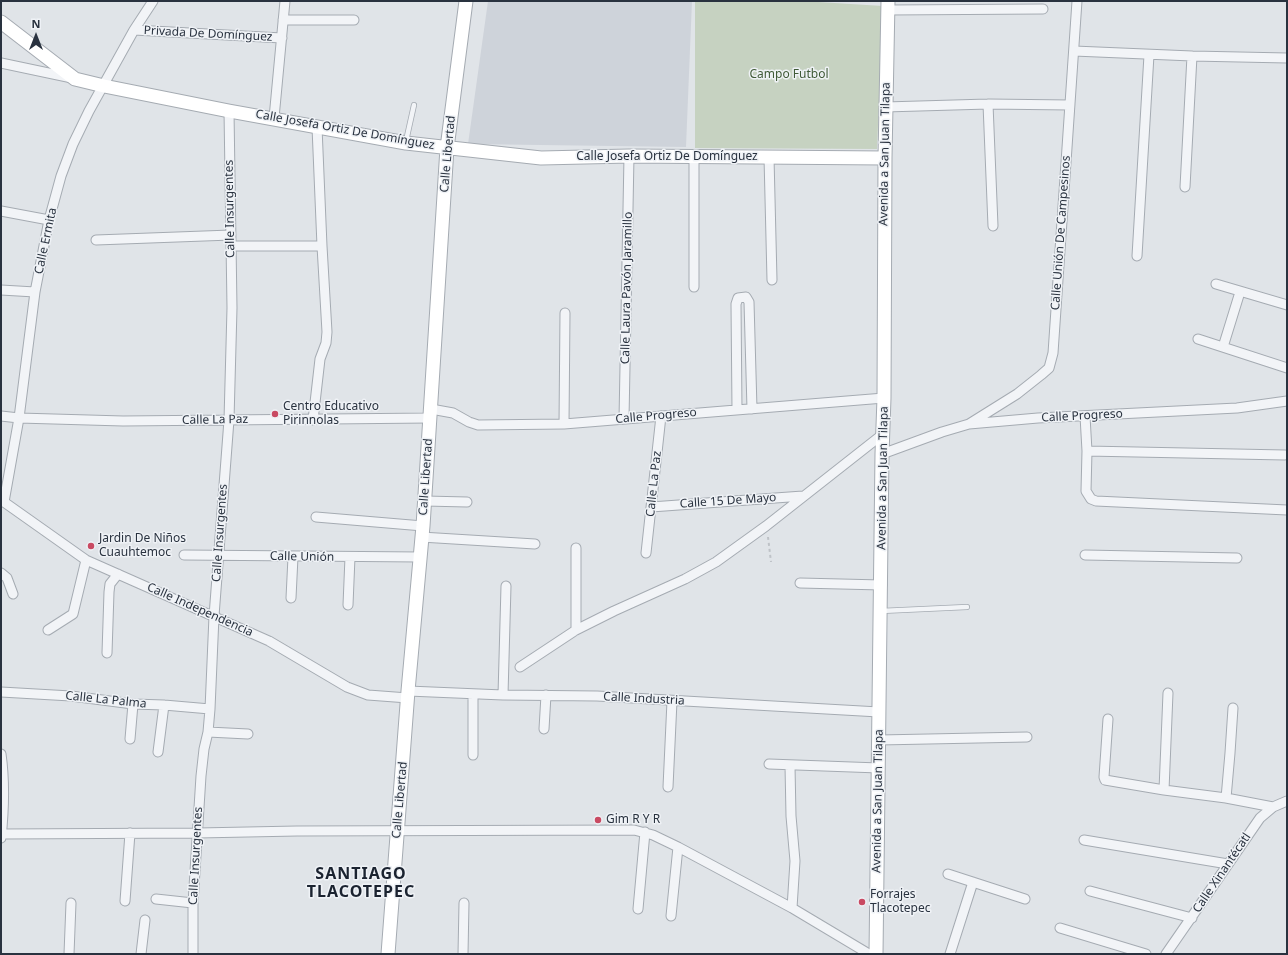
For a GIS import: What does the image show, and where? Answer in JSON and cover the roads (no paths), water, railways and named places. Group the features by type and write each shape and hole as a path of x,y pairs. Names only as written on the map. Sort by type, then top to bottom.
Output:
{"main road":[{"name":"Calle Libertad","path":"388,954 425,501 448,148 466,1"},
{"name":"Avenida a San Juan Tilapa","path":"876,954 882,585 885,158 888,5"},
{"path":"1,22 75,79"},
{"name":"Calle Josefa Ortiz De Domínguez","path":"75,79 229,111 317,127 448,148 541,158 629,156 885,158"}],"street":[{"name":"Calle Ermita","path":"3,502 19,418 35,292 49,220 61,176 73,144 134,30 153,1"},
{"path":"274,118 285,1"},
{"name":"Calle Unión De Campesinos","path":"969,424 1030,384 1048,368 1051,361 1053,352 1077,1"},
{"path":"888,5 1043,9"},
{"path":"283,20 354,20"},
{"name":"Privada De Domínguez","path":"134,30 282,38"},
{"path":"1074,51 1149,55 1287,58"},
{"path":"1137,256 1149,55"},
{"path":"1185,187 1192,56"},
{"name":"Calle Josefa Ortiz De Domínguez","path":"1,63 75,79"},
{"path":"886,107 988,104 1070,105"},
{"path":"988,104 993,226"},
{"name":"Calle Insurgentes","path":"193,954 193,903 201,776 210,709 218,555 229,420 232,308 229,111"},
{"path":"312,420 320,359 326,343 328,332 322,246 317,127"},
{"name":"Calle Laura Pavón Jaramillo","path":"624,419 629,156"},
{"path":"694,157 694,287"},
{"path":"769,157 772,280"},
{"path":"1,211 49,220"},
{"path":"96,240 231,235"},
{"path":"231,246 322,246"},
{"path":"1216,284 1287,305"},
{"path":"1,290 35,292"},
{"path":"1223,347 1240,292"},
{"path":"737,410 736,304 738,298 742,297 746,297 749,302 752,409"},
{"path":"564,424 565,313"},
{"path":"1198,339 1287,368"},
{"path":"737,388 751,388"},
{"name":"Calle Progreso","path":"431,413 453,413 478,425 564,424 884,398"},
{"name":"Calle Progreso","path":"882,454 942,432 969,424 1038,418 1237,408 1287,401"},
{"name":"Calle La Paz","path":"1,416 19,418 123,421 312,420 431,413"},
{"name":"Calle La Paz","path":"646,553 661,416"},
{"path":"1085,416 1086,491 1091,499 1096,501 1287,510"},
{"path":"520,667 576,630 700,572 731,552 766,526 883,434"},
{"path":"1086,452 1285,455"},
{"name":"Calle 15 De Mayo","path":"651,507 804,496"},
{"path":"425,501 467,502"},
{"name":"Calle Independencia","path":"3,502 86,560 269,641 347,687 368,694 408,695"},
{"path":"316,517 535,544"},
{"path":"576,548 576,630"},
{"name":"Calle Unión","path":"184,555 420,557"},
{"path":"1085,555 1237,558"},
{"path":"291,598 293,557"},
{"path":"348,605 350,557"},
{"path":"48,630 73,614 86,560"},
{"path":"1,572 7,578 13,594"},
{"path":"107,653 110,584 118,574"},
{"path":"800,583 882,585"},
{"path":"503,695 506,586"},
{"name":"Calle La Palma","path":"1,692 71,696 133,704 210,709"},
{"path":"1164,790 1168,693"},
{"path":"473,694 473,755"},
{"name":"Calle Industria","path":"408,695 473,694 597,696 879,712"},
{"path":"544,729 546,695"},
{"path":"668,787 672,701"},
{"path":"130,740 133,704"},
{"path":"158,752 164,705"},
{"path":"1226,798 1233,708"},
{"path":"1108,719 1105,780 1164,790 1226,798 1273,807"},
{"path":"208,732 248,734"},
{"path":"879,740 1026,737"},
{"path":"1,754 4,772 1,838"},
{"path":"769,764 790,766 879,768"},
{"path":"790,766 791,816 795,861 792,908"},
{"name":"Calle Xinantécatl","path":"1166,954 1192,918 1250,830 1260,818 1273,807 1287,801"},
{"path":"2,834 624,829 645,832 678,847 792,908 869,954"},
{"path":"638,909 645,832"},
{"path":"125,900 130,833"},
{"path":"1084,840 1228,864"},
{"path":"671,916 678,847"},
{"path":"948,874 1025,899"},
{"path":"950,954 973,882"},
{"path":"1090,891 1192,918"},
{"path":"156,899 193,903"},
{"path":"69,954 71,903"},
{"path":"463,954 464,903"},
{"path":"141,954 145,920"},
{"path":"1060,928 1146,954"}],"lane":[{"path":"406,142 414,105"},
{"path":"881,611 967,607"}],"place":[{"name":"Centro Educativo Pirinnolas","path":"275,414"},
{"name":"Jardin De Niños Cuauhtemoc","path":"91,546"},
{"name":"Gim R Y R","path":"598,820"},
{"name":"Forrajes Tlacotepec","path":"862,902"}],"district":[{"name":"SANTIAGO TLACOTEPEC","path":"361,883"}],"park label":[{"name":"Campo Futbol","path":"789,75"}]}
